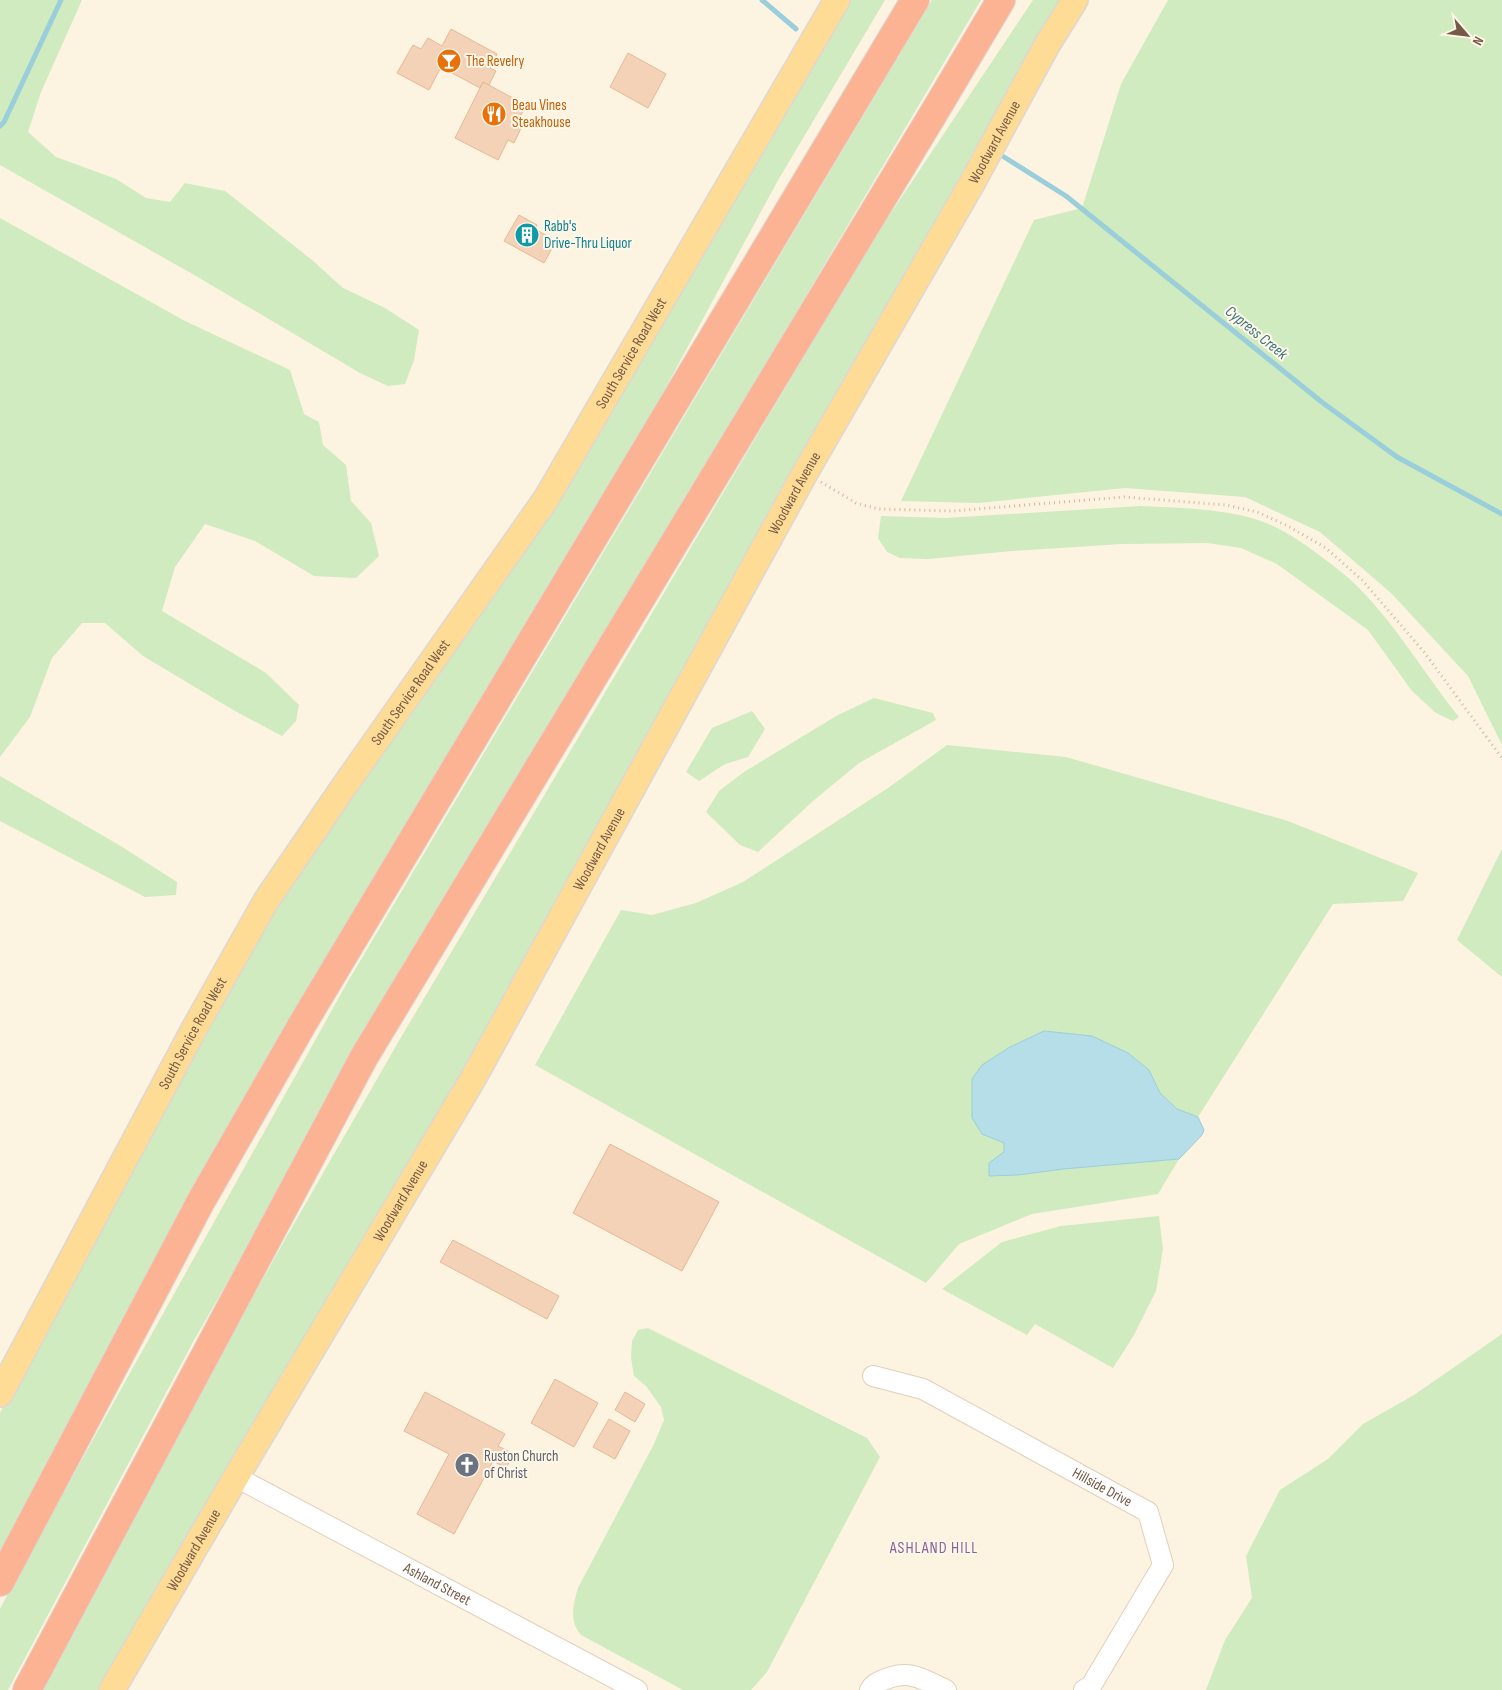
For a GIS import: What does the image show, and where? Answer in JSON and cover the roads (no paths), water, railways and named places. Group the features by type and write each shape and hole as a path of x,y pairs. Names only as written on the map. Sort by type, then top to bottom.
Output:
{"highway":[{"path":"0,1582 201,1201 303,1023 915,0"},
{"path":"27,1690 364,1057 1001,0"}],"main road":[{"name":"South Service Road West","path":"0,1394 194,1029 266,901 348,780 546,499 837,0"},
{"name":"Woodward Avenue","path":"112,1690 474,1077 805,473 971,185 1047,45 1075,0"}],"street":[{"name":"Hillside Drive","path":"872,1376 923,1389 1148,1512 1163,1565 1091,1686 1084,1690"},
{"name":"Ashland Street","path":"236,1478 637,1690"},
{"path":"870,1690 874,1684 897,1674 912,1675 946,1690"}],"water":[{"path":"1044,1031 1092,1036 1128,1053 1149,1070 1160,1093 1177,1109 1198,1117 1204,1130 1202,1135 1179,1159 1063,1169 1018,1175 989,1176 989,1163 1004,1152 1004,1143 982,1134 972,1118 972,1079 982,1065 1010,1047"}],"waterway":[{"name":"Cypress Creek","path":"0,126 4,122 61,0"},
{"name":"Cypress Creek","path":"762,0 796,29"},
{"name":"Cypress Creek","path":"1004,157 1066,196 1323,403 1397,457 1502,514"}],"place":[{"name":"The Revelry","path":"449,61"},
{"name":"Beau Vines Steakhouse","path":"494,114"},
{"name":"Rabb's Drive-Thru Liquor","path":"527,235"},
{"name":"Ruston Church of Christ","path":"467,1465"}],"district":[{"name":"ASHLAND HILL","path":"934,1548"}]}
